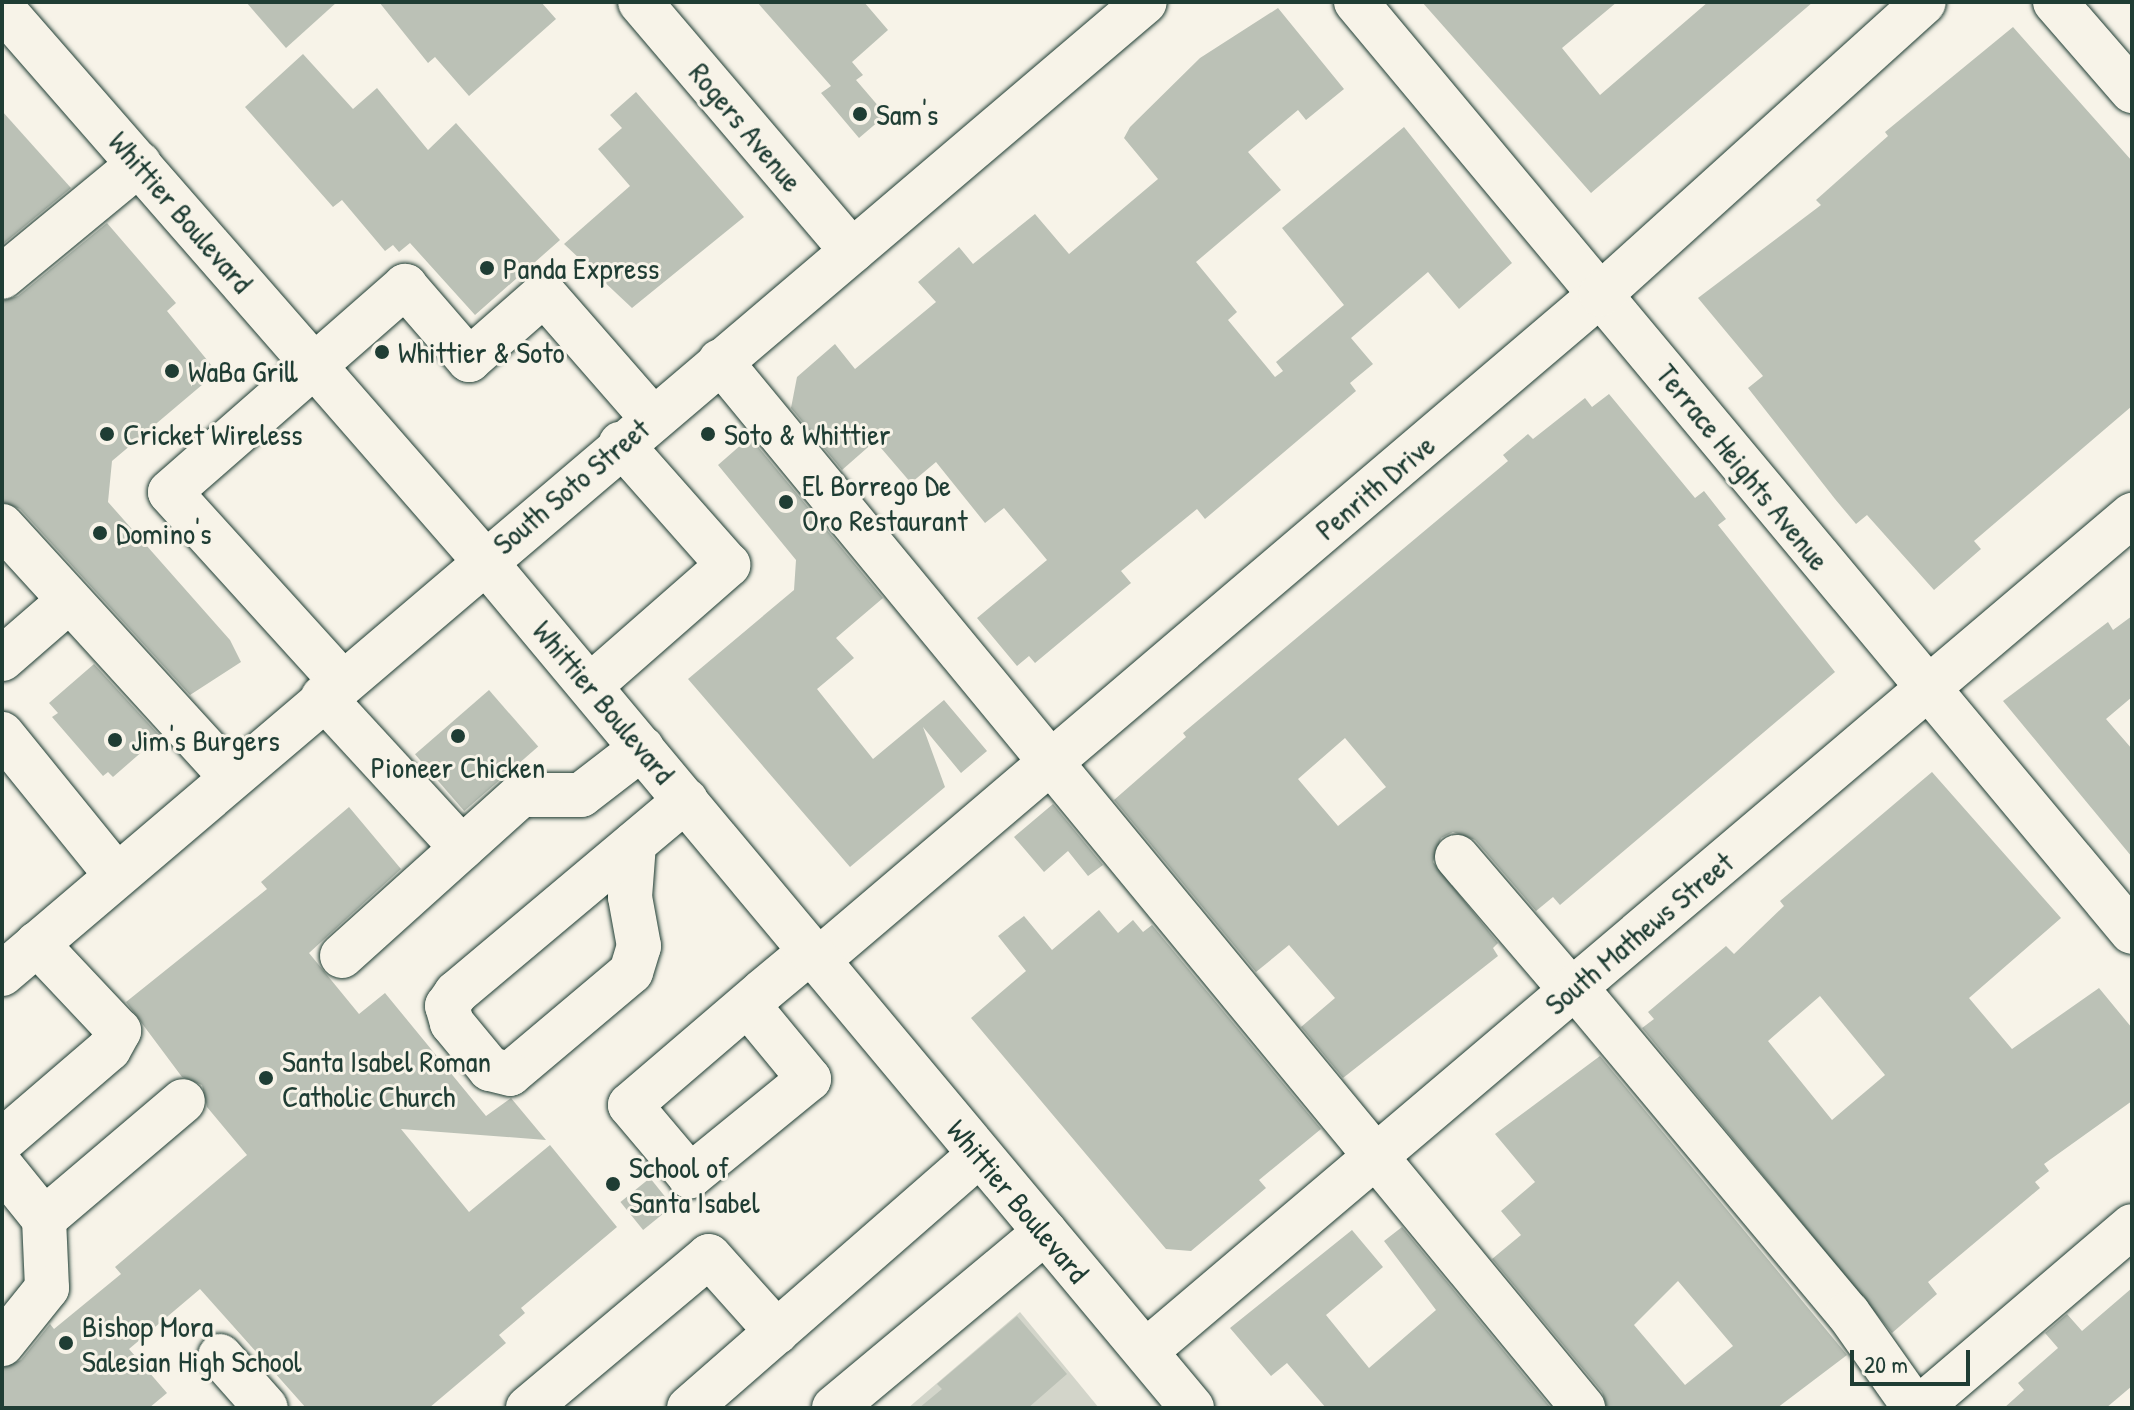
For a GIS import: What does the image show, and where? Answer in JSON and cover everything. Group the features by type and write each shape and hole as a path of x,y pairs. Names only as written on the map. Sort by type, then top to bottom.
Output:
{"street":[{"name":"Rogers Avenue","path":"640,2 852,251"},
{"name":"South Soto Street","path":"2,974 483,559 1145,2"},
{"name":"Terrace Heights Avenue","path":"1356,2 1926,689 2132,932"},
{"name":"Penrith Drive","path":"748,1005 813,957 1052,762 1601,294 1924,2"},
{"path":"2055,2 2132,91"},
{"name":"Whittier Boulevard","path":"2,8 483,559 1192,1408"},
{"path":"2,277 139,164"},
{"path":"462,848 170,492 405,286 469,360 544,294 728,565 590,686"},
{"path":"720,361 1052,762 1373,1158 1583,1408"},
{"name":"South Mathews Street","path":"1146,1351 2132,515"},
{"path":"2,526 231,777"},
{"path":"2,659 69,601"},
{"path":"2,734 116,875"},
{"path":"342,956 521,795 581,795 642,748"},
{"path":"634,844 630,897 639,946 631,972 510,1074 490,1069 452,1023 447,1006 634,844 686,800"},
{"path":"1457,857 1848,1313 1917,1408 2132,1226"},
{"path":"2,1141 109,1049 119,1031 37,944"},
{"path":"44,1219 183,1101"},
{"path":"689,1408 979,1155"},
{"path":"2,1167 44,1219 47,1288 2,1344"},
{"path":"834,1408 1045,1232"},
{"path":"528,1408 709,1256 777,1332"},
{"path":"220,1356 266,1408"}],"shaded area":[{"path":"1020,1312 1099,1408 908,1408"}],"building":[{"path":"246,2 337,2 286,48"},
{"path":"379,2 541,2 556,19 469,96 435,57 428,63"},
{"path":"757,2 864,2 888,30 852,62 863,75 856,80 886,115 859,138 821,93 831,86"},
{"path":"1422,2 1617,2 1562,48 1600,95 1708,2 1813,2 1591,193"},
{"path":"1278,8 1344,89 1306,120 1298,110 1248,152 1281,190 1196,262 1237,312 1228,320 1275,377 1283,371 1276,362 1344,305 1282,228 1404,127 1512,263 1459,309 1428,272 1351,338 1373,364 1350,383 1356,391 1205,519 1197,509 1121,571 1131,583 1035,663 1029,656 1017,666 977,618 1047,560 1004,508 985,523 936,462 911,483 875,441 842,470 791,408 797,377 835,344 855,369 936,302 918,282 959,247 973,264 1035,214 1069,254 1158,179 1124,138 1130,127 1200,58"},
{"path":"2013,27 2132,161 2132,406 1974,541 1981,549 1934,590 1867,515 1856,524 1835,499 1748,388 1763,376 1698,298 1821,205 1816,200 1888,136 1885,132"},
{"path":"303,54 353,109 377,88 428,150 456,123 560,240 475,315 410,243 399,252 393,245 385,251 342,200 333,207 245,107"},
{"path":"636,92 744,217 632,308 564,244 630,186 598,149 622,128 610,115"},
{"path":"2,111 71,188 2,245"},
{"path":"107,223 176,303 167,311 212,366 204,373 209,379 112,461 108,502 230,640 241,662 190,695 20,509 2,502 2,301 18,296"},
{"path":"1609,394 1695,498 1704,491 1726,519 1718,525 1835,672 1560,905 1553,897 1536,911 1475,840 1453,832 1441,838 1433,862 1498,943 1493,948 1498,956 1343,1078 1301,1027 1335,998 1289,945 1256,972 1114,800 1186,737 1183,733 1508,461 1503,455 1528,434 1533,439 1585,398 1592,407","holes":["1345,738 1386,787 1338,826 1298,779"]},
{"path":"750,437 883,598 836,638 854,658 817,689 873,759 944,700 987,751 961,773 923,727 945,787 850,867 688,679 794,590 796,560 718,465"},
{"path":"2132,616 2132,697 2106,719 2132,749 2132,857 2003,701 2108,622 2113,630"},
{"path":"94,664 160,736 113,777 108,772 103,776 52,717 58,713 49,703"},
{"path":"489,690 538,747 464,811 415,754"},
{"path":"1932,772 2061,918 1969,998 2012,1049 2099,988 2132,1028 2132,1101 2044,1164 2049,1171 2035,1182 2040,1188 1928,1282 1937,1294 1892,1333 1642,1028 1654,1019 1648,1012 1726,946 1734,954 1784,906 1780,901","holes":["1820,996 1885,1075 1832,1120 1768,1041"]},
{"path":"1053,804 1103,865 1088,876 1068,851 1044,872 1014,837"},
{"path":"349,807 401,869 309,953 359,1014 385,993 486,1116 511,1098 546,1140 401,1129 469,1212 550,1145 617,1227 521,1308 525,1313 499,1335 506,1343 429,1408 306,1408 200,1289 129,1349 167,1393 149,1408 2,1408 2,1368 21,1360 50,1324 54,1329 121,1274 115,1267 247,1155 207,1107 202,1085 182,1077 126,1002 267,889 261,882"},
{"path":"1099,910 1118,933 1133,920 1143,932 1152,925 1321,1129 1259,1180 1266,1188 1191,1251 1166,1249 971,1018 1026,971 998,936 1024,916 1052,950"},
{"path":"1600,1056 1847,1355 1777,1408 1607,1408 1602,1392 1492,1259 1521,1235 1501,1211 1535,1182 1495,1134","holes":["1678,1281 1733,1346 1685,1385 1634,1325"]},
{"path":"650,1178 673,1206 643,1230 620,1202"},
{"path":"1402,1227 1551,1408 1326,1408 1287,1363 1271,1376 1230,1328 1352,1230 1383,1267 1326,1315 1369,1368 1436,1310 1384,1241"},
{"path":"2132,1288 2132,1386 2106,1408 2004,1408 2024,1390 2018,1383 2058,1348 2045,1333 2067,1314 2082,1331"},
{"path":"1017,1316 1067,1374 1028,1408 919,1408 942,1389 937,1384"}],"place":[{"name":"Sam's","path":"860,114"},
{"name":"Panda Express","path":"487,268"},
{"name":"Whittier & Soto","path":"382,352"},
{"name":"WaBa Grill","path":"172,371"},
{"name":"Cricket Wireless","path":"107,434"},
{"name":"Soto & Whittier","path":"708,434"},
{"name":"El Borrego De Oro Restaurant","path":"786,502"},
{"name":"Domino's","path":"100,533"},
{"name":"Pioneer Chicken","path":"458,736"},
{"name":"Jim's Burgers","path":"115,740"},
{"name":"Santa Isabel Roman Catholic Church","path":"266,1078"},
{"name":"School of Santa Isabel","path":"613,1184"},
{"name":"Bishop Mora Salesian High School","path":"66,1343"}]}
